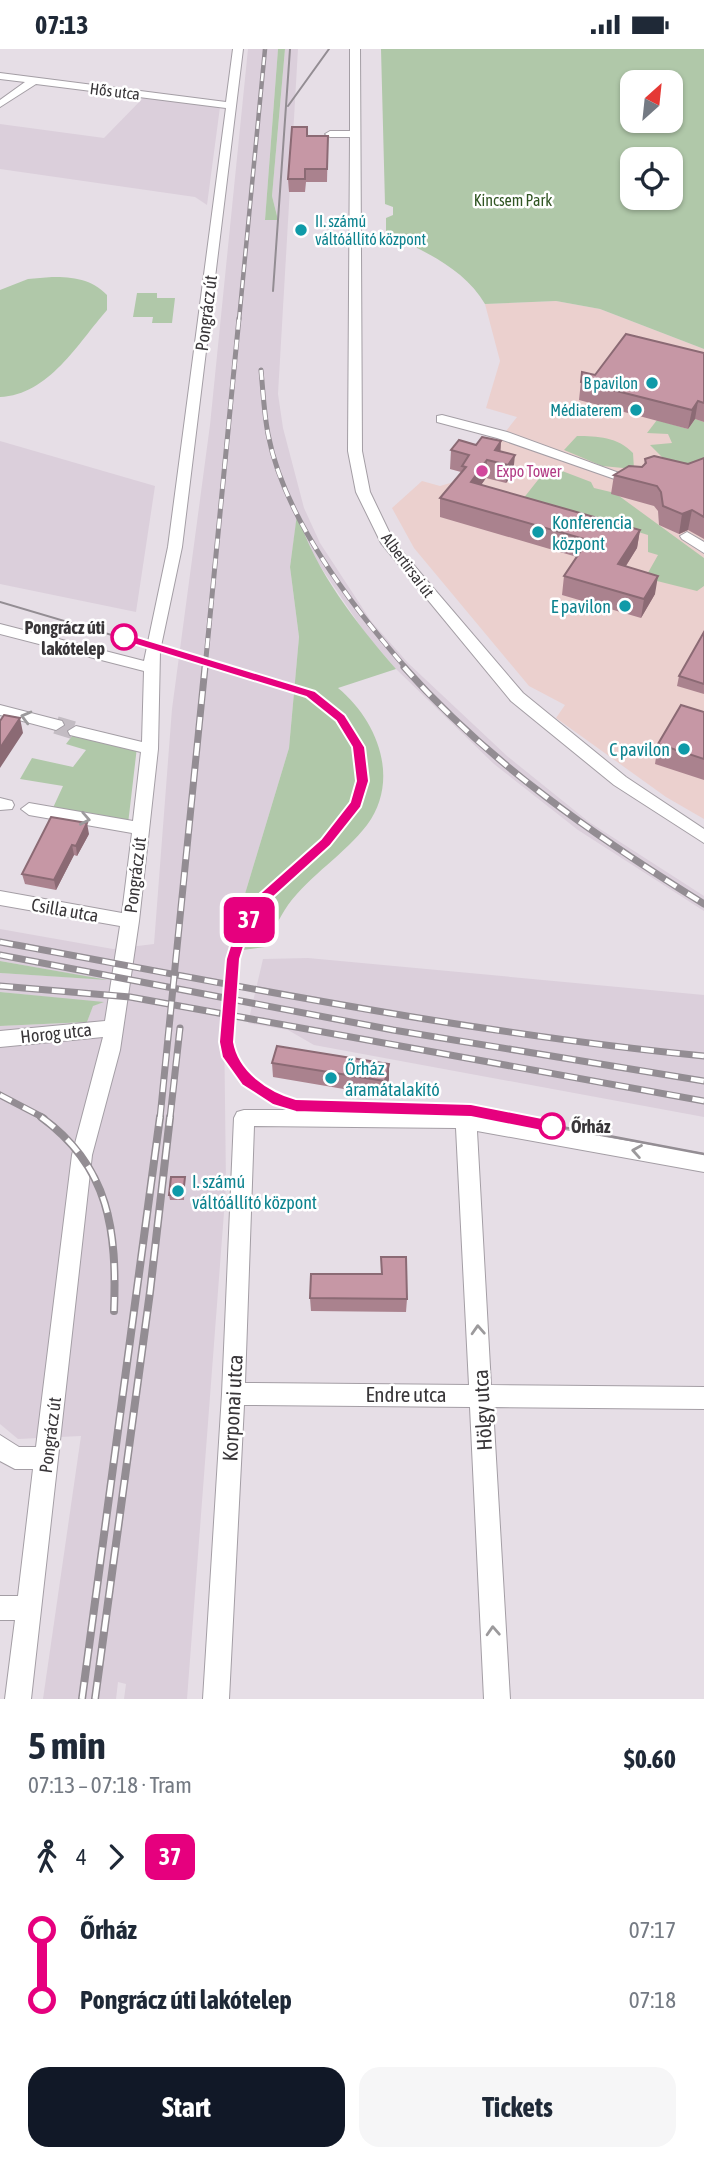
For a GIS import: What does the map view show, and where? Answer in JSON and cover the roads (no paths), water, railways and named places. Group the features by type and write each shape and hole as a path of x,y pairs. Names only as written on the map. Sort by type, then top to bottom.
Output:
{"street":[{"name":"Pongrácz út","path":"18,1699 82,1155 112,1028 130,921 150,749 151,668 175,547 238,49"},
{"name":"Albertirsai út","path":"355,49 355,451 368,502 398,557 517,697 620,781 704,837"},
{"name":"Hős utca","path":"0,76 231,106"},
{"path":"0,104 35,81"},
{"path":"330,134 356,134"},
{"path":"442,419 502,435 634,481"},
{"path":"687,536 704,549"},
{"path":"0,629 151,668"},
{"path":"0,710 54,724"},
{"path":"76,731 150,749"},
{"path":"29,809 141,828"},
{"name":"Csilla utca","path":"0,898 130,921"},
{"name":"Horog utca","path":"0,1039 112,1028"},
{"name":"Korponai utca","path":"216,1699 233,1394 244,1118 466,1121"},
{"path":"466,1121 704,1163"},
{"name":"Hölgy utca","path":"466,1121 497,1699"},
{"name":"Endre utca","path":"233,1394 704,1398"},
{"path":"0,1446 15,1458 48,1458"},
{"path":"0,1608 30,1608"}],"tunnel":[{"path":"56,725 76,731"}],"tram line":[{"path":"273,291 290,49"},
{"path":"288,106 329,49"},
{"path":"0,602 311,694 329,708 351,733 360,754 361,765 359,788 352,808 326,841 261,901 242,934 235,955 226,999 225,1020 232,1058 246,1080 268,1095 295,1104 326,1109 452,1109 517,1118"},
{"name":"37","path":"124,637 311,694 341,718 358,747 363,781 356,803 345,821 326,842 262,899 239,940 229,976 227,1025 229,1057 238,1070 260,1091 296,1105 471,1110 552,1126"},
{"path":"509,1117 704,1154"}],"railway":[{"path":"239,320 265,49"},
{"path":"205,668 239,318"},
{"path":"261,370 268,434 276,466 304,528 322,559 363,617 406,668"},
{"path":"174,974 205,667"},
{"path":"404,667 437,702 508,767 584,825 704,904"},
{"path":"0,942 174,974"},
{"path":"0,955 173,988"},
{"path":"173,988 174,974"},
{"path":"174,974 527,1035 704,1056"},
{"path":"0,986 130,997 171,1004"},
{"path":"171,1004 173,988"},
{"path":"173,988 393,1030 704,1081"},
{"path":"160,1118 171,1004"},
{"path":"171,1004 704,1101"},
{"path":"170,1118 180,1028"},
{"path":"0,1095 44,1118"},
{"path":"41,1117 64,1136 82,1157 95,1179 104,1203 114,1254 114,1311"},
{"path":"82,1699 160,1117"},
{"path":"95,1699 150,1292 170,1117"}],"place":[{"name":"II. számú váltóállító központ","path":"301,230"},
{"name":"B pavilon","path":"652,383"},
{"name":"Médiaterem","path":"636,410"},
{"name":"Expo Tower","path":"482,471"},
{"name":"Konferencia központ","path":"538,532"},
{"name":"E pavilon","path":"625,606"},
{"name":"Pongrácz úti lakótelep","path":"124,637"},
{"name":"C pavilon","path":"684,749"},
{"name":"Őrház áramátalakító","path":"331,1078"},
{"name":"Őrház","path":"552,1126"},
{"name":"I. számú váltóállító központ","path":"178,1191"}],"park label":[{"name":"Kincsem Park","path":"513,200"}]}
